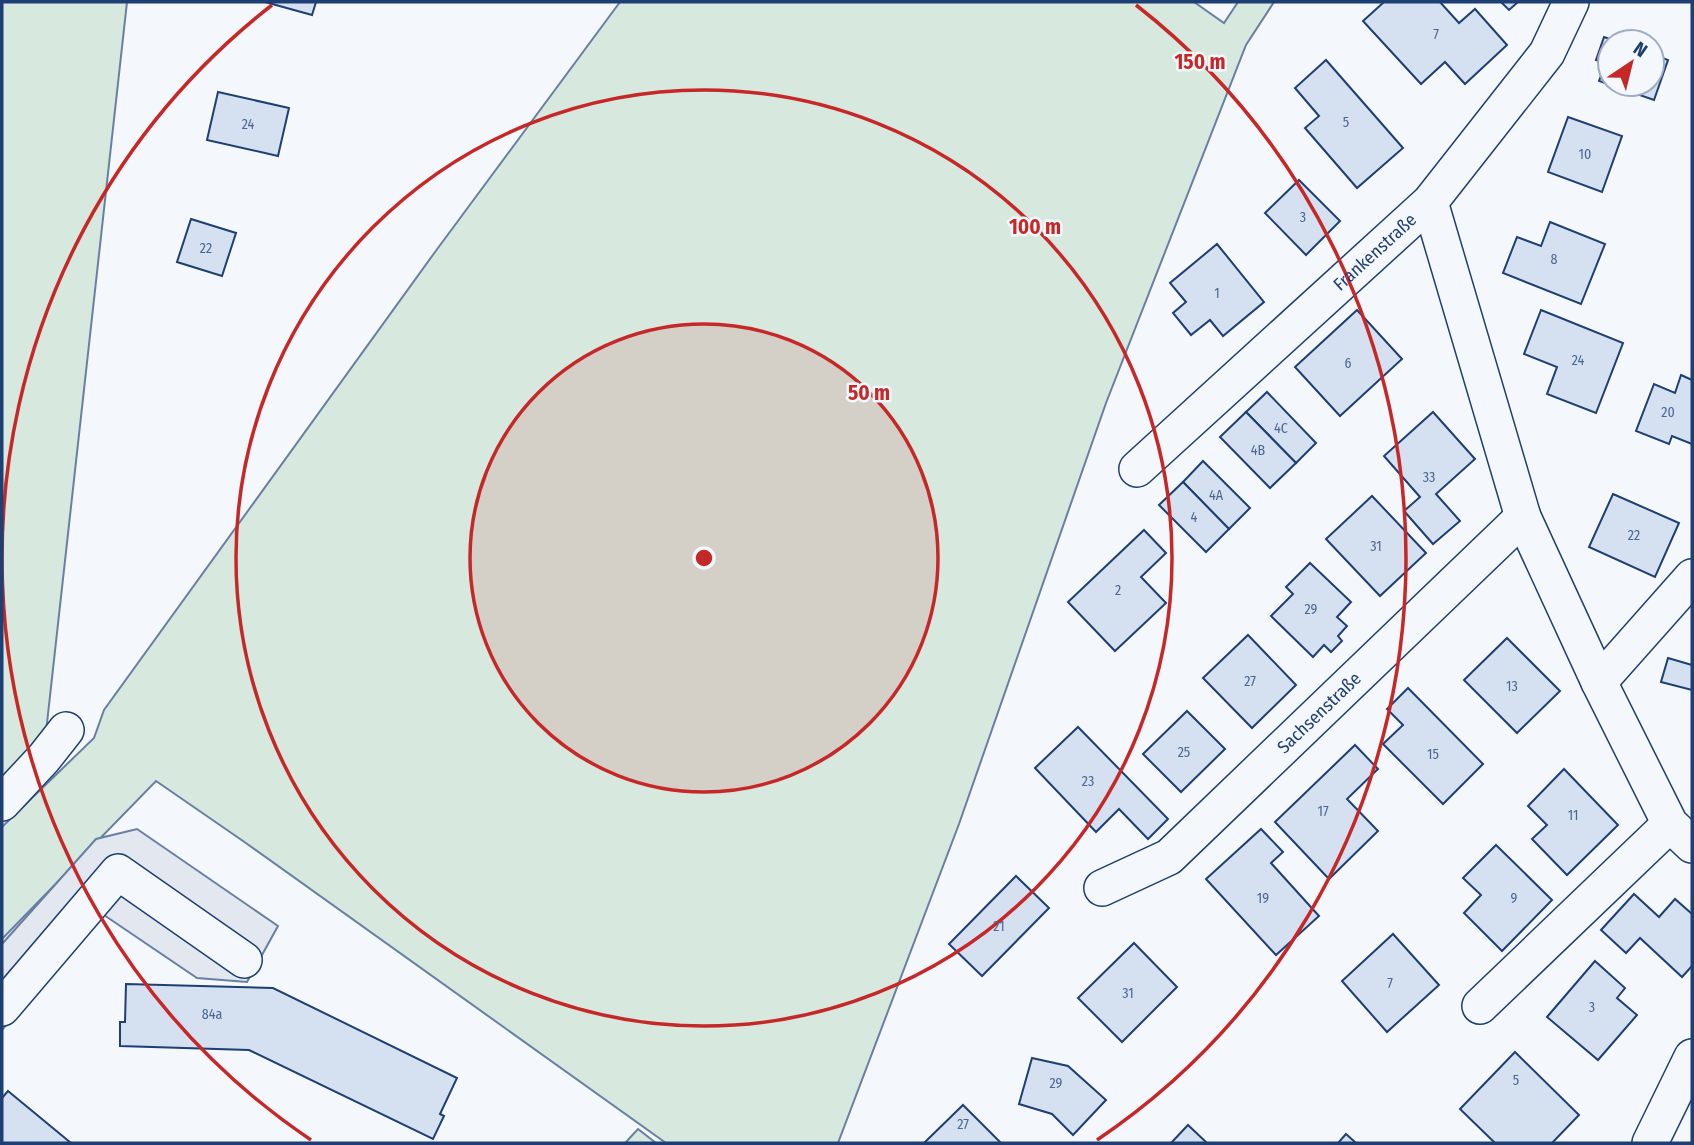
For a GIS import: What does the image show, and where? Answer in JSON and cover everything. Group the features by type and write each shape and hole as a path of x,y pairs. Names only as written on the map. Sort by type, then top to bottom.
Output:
{"street":[{"name":"Frankenstraße","path":"1137,469 1430,202 1547,53 1571,2"},
{"path":"1430,202 1523,517 1599,682 1681,835 1480,1006"},
{"name":"Sachsenstraße","path":"1102,888 1170,857 1523,517"},
{"path":"1599,682 1692,578"},
{"path":"2,803 66,730"},
{"path":"2,1008 118,873 244,960"},
{"path":"1650,1143 1692,1057"}],"shaded area":[{"path":"2,2 127,2 45,741 2,777"},
{"path":"620,2 1194,2 1224,23 1238,2 1274,2 1246,45 1106,403 959,824 838,1143 666,1143 156,781 2,939 2,827 94,738 104,710 435,252"},
{"path":"137,829 278,926 247,982 197,978 101,913 2,1030 2,944 96,839"},
{"path":"638,1129 656,1143 625,1143"}],"building":[{"path":"265,2 316,2 312,15"},
{"path":"1384,2 1440,2 1459,23 1475,9 1507,45 1465,84 1445,62 1421,84 1363,21"},
{"path":"1501,2 1518,2 1509,10"},
{"path":"1326,60 1403,148 1357,188 1305,128 1319,116 1295,88"},
{"path":"218,92 289,108 278,156 207,140"},
{"path":"1568,117 1622,136 1602,192 1548,172"},
{"path":"1299,180 1340,221 1306,255 1265,213"},
{"path":"191,219 236,233 222,276 177,262"},
{"path":"1550,222 1605,244 1581,304 1503,273 1517,237 1541,246"},
{"path":"1217,244 1264,302 1223,336 1210,320 1191,335 1173,313 1186,302 1170,283"},
{"path":"1357,310 1402,359 1340,416 1295,367"},
{"path":"1541,310 1623,343 1596,413 1547,394 1557,367 1524,354"},
{"path":"1681,375 1692,380 1692,444 1672,436 1669,444 1636,431 1654,384 1675,393"},
{"path":"1267,392 1316,443 1296,463 1246,412"},
{"path":"1246,412 1296,463 1270,488 1220,437"},
{"path":"1433,412 1475,459 1436,494 1460,521 1433,544 1404,511 1420,497 1384,456"},
{"path":"1203,461 1250,508 1229,529 1183,482"},
{"path":"1183,482 1229,529 1206,552 1159,505"},
{"path":"1613,494 1679,523 1655,577 1589,547"},
{"path":"1372,496 1426,553 1380,596 1326,539"},
{"path":"1144,530 1166,553 1141,577 1166,603 1115,651 1068,602"},
{"path":"1310,563 1351,602 1337,617 1347,626 1338,636 1342,641 1331,652 1324,645 1313,657 1271,616 1293,594 1286,587"},
{"path":"1248,635 1296,685 1252,728 1203,678"},
{"path":"1507,638 1560,691 1517,733 1464,680"},
{"path":"1668,658 1692,665 1692,690 1661,682"},
{"path":"1408,688 1483,764 1443,804 1383,744 1403,725 1387,709"},
{"path":"1187,711 1225,749 1181,792 1143,754"},
{"path":"1078,727 1168,819 1148,839 1119,809 1096,832 1035,768"},
{"path":"1355,745 1378,769 1347,799 1378,831 1329,879 1275,822"},
{"path":"1564,769 1618,825 1567,875 1532,839 1547,825 1528,806"},
{"path":"1261,829 1283,852 1271,863 1319,916 1276,955 1206,879"},
{"path":"1496,845 1552,900 1502,951 1464,913 1481,895 1463,878"},
{"path":"1016,876 1049,908 982,976 949,944"},
{"path":"1634,894 1659,917 1675,899 1692,914 1692,966 1682,977 1640,938 1626,953 1601,930"},
{"path":"1393,934 1439,985 1387,1032 1342,981"},
{"path":"1134,943 1177,987 1122,1042 1078,998"},
{"path":"1595,961 1625,988 1617,998 1637,1015 1598,1060 1547,1017"},
{"path":"126,984 273,988 457,1078 440,1114 444,1116 433,1139 249,1050 120,1046 120,1022 125,1022"},
{"path":"1515,1052 1579,1115 1552,1143 1495,1143 1460,1109"},
{"path":"1032,1058 1068,1066 1106,1100 1073,1135 1052,1114 1019,1104"},
{"path":"8,1091 71,1143 2,1143 2,1098"},
{"path":"963,1105 1001,1143 924,1143"},
{"path":"1188,1125 1207,1143 1171,1143"},
{"path":"1346,1134 1356,1143 1338,1143"}]}
